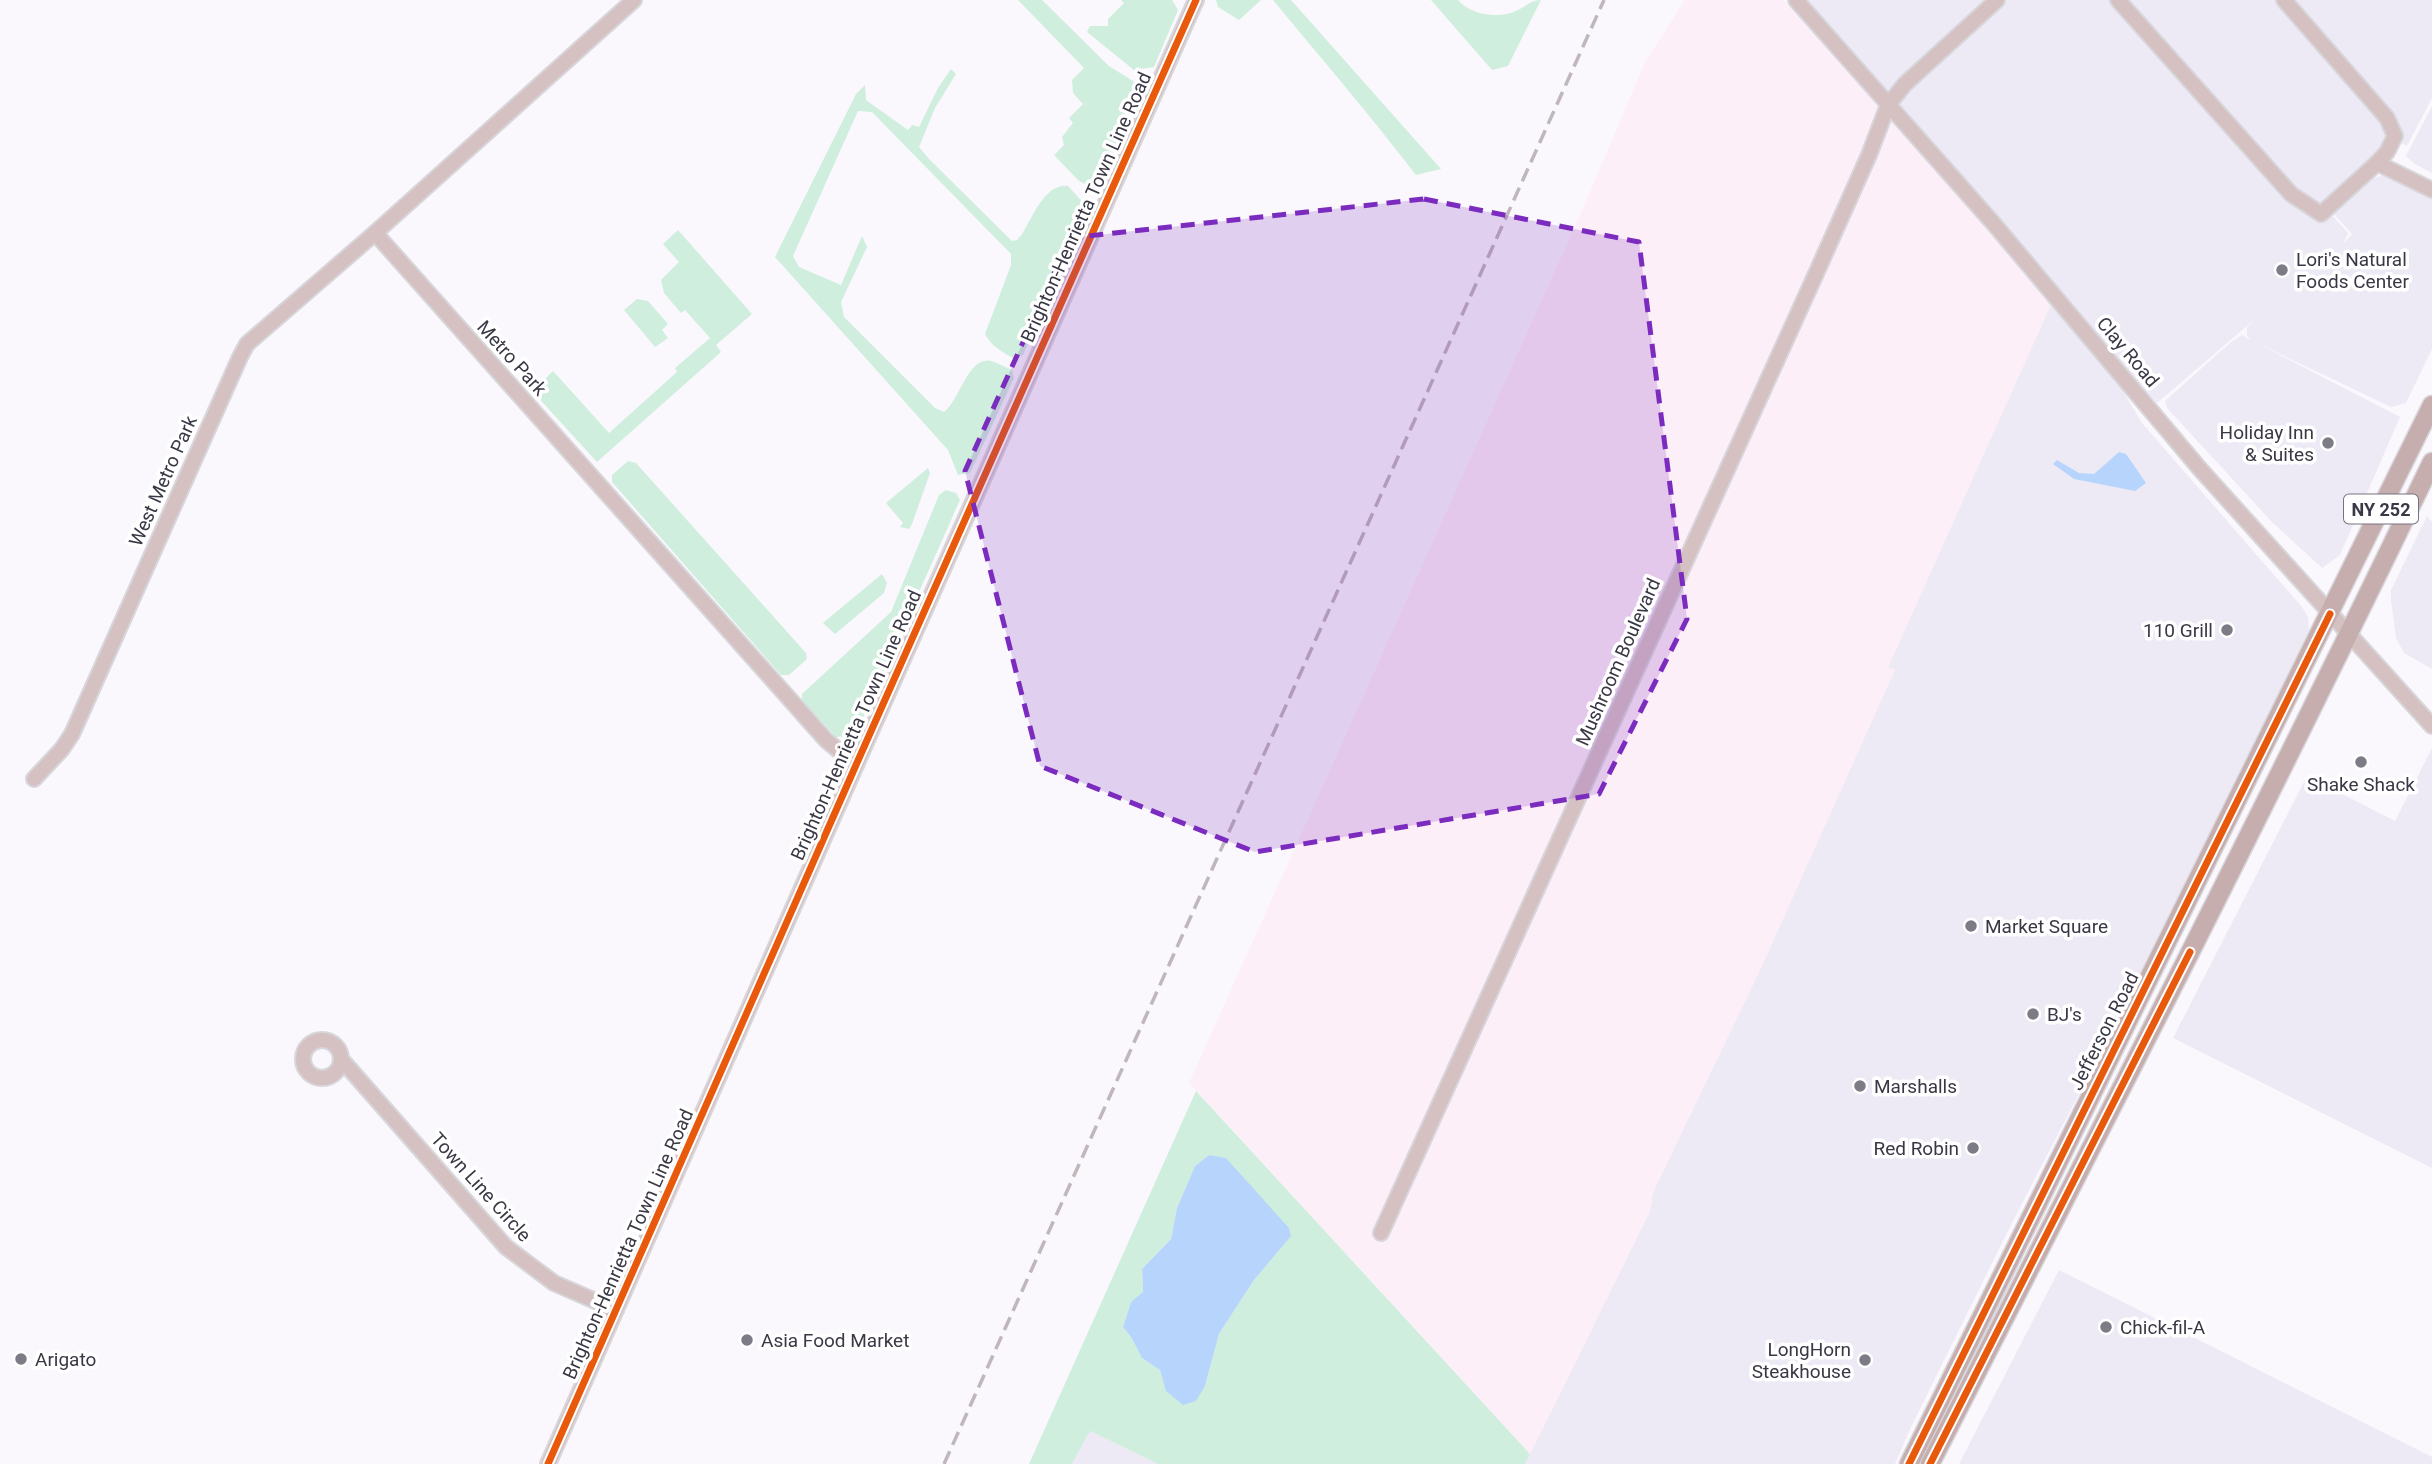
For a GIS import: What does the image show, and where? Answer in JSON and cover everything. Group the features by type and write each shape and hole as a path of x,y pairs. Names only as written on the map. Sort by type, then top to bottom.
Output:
{"main road":[{"name":"Jefferson Road","path":"1910,1464 2432,405"},
{"name":"NY 252","path":"1930,1464 2349,635 2432,462"}],"street":[{"path":"375,233 634,0"},
{"name":"Brighton-Henrietta Town Line Road","path":"548,1464 1196,0"},
{"name":"Clay Road","path":"1796,0 2047,285 2200,470 2432,726"},
{"name":"Mushroom Boulevard","path":"1381,1233 1828,247 1888,105 1905,84 1997,0"},
{"path":"2118,0 2291,194 2321,214 2377,163 2387,152 2395,136 2387,118 2284,0"},
{"path":"2377,163 2432,190"},
{"name":"Metro Park","path":"375,233 826,740 856,765"},
{"name":"West Metro Park","path":"34,779 72,734 242,353 253,338 375,233"},
{"name":"Town Line Circle","path":"341,1059 506,1247 554,1283 616,1310"}],"highlighted area":[{"path":"1424,199 1639,242 1687,619 1599,794 1255,852 1040,766 965,471 1070,238"}],"shaded area":[{"path":"1685,0 1784,0 2052,302 1888,667 1895,670 1759,972 1653,1192 1650,1211 1530,1454 1189,1083 1582,211 1645,62"},
{"path":"1807,0 2432,0 2432,98 2407,146 2400,142 2394,153 2372,177 2330,213 2348,233 2343,244 2352,234 2333,213 2373,178 2383,175 2432,198 2432,349 2406,403 2391,407 2259,344 2400,417 2340,555 2322,568 2272,522 2167,408 2165,401 2231,342 2242,335 2251,340 2247,336 2247,327 2255,319 2157,403"},
{"path":"2432,106 2432,173 2406,156"},
{"name":"Market Square","path":"2052,302 2123,391 2142,423 2302,607 2308,617 2309,630 2097,1059 2013,1221 1895,1464 1525,1464 1650,1211 1653,1192 1759,972 1894,671 1888,667"},
{"path":"2427,516 2432,522 2432,669 2404,653 2396,638 2391,600 2391,590"},
{"path":"2432,748 2432,1168 2173,1038 2307,776 2395,821"},
{"path":"2059,1270 2432,1457 2432,1464 1959,1464"},
{"path":"1090,1431 1158,1464 1072,1464"}],"green space":[{"path":"1018,0 1042,0 1109,66 1136,83 1140,95 1097,190 1079,181 1054,155 1064,145 1062,137 1073,123 1069,118 1083,104 1073,93 1072,80 1084,68"},
{"path":"1121,0 1172,0 1178,10 1154,67 1134,70 1087,32 1090,26 1108,26 1108,19 1124,3"},
{"path":"1216,0 1261,0 1239,20 1218,7"},
{"path":"1273,0 1291,0 1441,169 1416,175"},
{"path":"1431,0 1458,0 1477,12 1501,15 1541,0 1508,66 1492,70"},
{"path":"951,69 956,74 935,108 919,147 930,160 1012,241 1022,234 1046,195 1053,190 1068,186 1088,208 1023,355 1013,358 994,345 985,334 1011,265 1011,254 872,112 858,111 793,256 799,267 841,285 862,236 867,247 841,302 844,317 935,408 944,412 970,372 983,361 991,361 1012,370 1014,378 970,473 958,475 948,450 775,257 856,94 865,85 866,100 908,130 912,125 919,127 938,88"},
{"path":"678,230 752,314 716,345 721,352 597,462 535,394 537,387 553,371 609,433 677,372 675,368 710,338 685,310 681,313 664,293 661,280 679,262 663,244"},
{"path":"637,299 648,301 668,324 662,330 668,338 655,347 624,310"},
{"path":"628,461 636,463 806,653 807,659 789,675 781,675 612,482 612,475"},
{"path":"928,468 930,473 912,524 909,529 900,527 903,523 886,503"},
{"path":"946,490 956,493 960,500 858,729 849,736 836,737 802,700 802,694 891,612 939,495"},
{"path":"882,574 887,583 884,593 835,634 823,623"},
{"path":"1196,1091 1530,1454 1525,1464 1158,1464 1090,1431 1072,1464 1029,1464","holes":["1209,1155 1290,1236 1254,1280 1219,1334 1205,1386 1167,1391 1160,1370 1142,1358 1123,1327 1131,1302 1143,1293 1142,1269 1171,1239 1177,1208 1195,1166"]}],"water":[{"path":"2119,452 2126,454 2146,483 2135,491 2074,479 2053,464 2057,460 2079,473 2094,474"},
{"path":"1209,1155 1226,1158 1289,1228 1291,1236 1254,1280 1219,1334 1205,1386 1196,1401 1183,1405 1166,1391 1160,1370 1142,1358 1123,1327 1131,1302 1143,1292 1142,1269 1171,1239 1177,1208 1195,1166"}],"railway":[{"path":"944,1464 1604,0"}],"cycle path":[{"path":"548,1464 1196,0"},
{"path":"1909,1464 2330,614"},
{"path":"1930,1464 2190,952"}],"place":[{"name":"Lori's Natural Foods Center","path":"2282,270"},
{"name":"Holiday Inn & Suites","path":"2328,443"},
{"name":"110 Grill","path":"2227,630"},
{"name":"Shake Shack","path":"2361,762"},
{"name":"Market Square","path":"1971,926"},
{"name":"BJ's","path":"2033,1014"},
{"name":"Marshalls","path":"1860,1086"},
{"name":"Red Robin","path":"1973,1148"},
{"name":"Chick-fil-A","path":"2106,1327"},
{"name":"Asia Food Market","path":"747,1340"},
{"name":"Arigato","path":"21,1359"},
{"name":"LongHorn Steakhouse","path":"1865,1360"}]}
